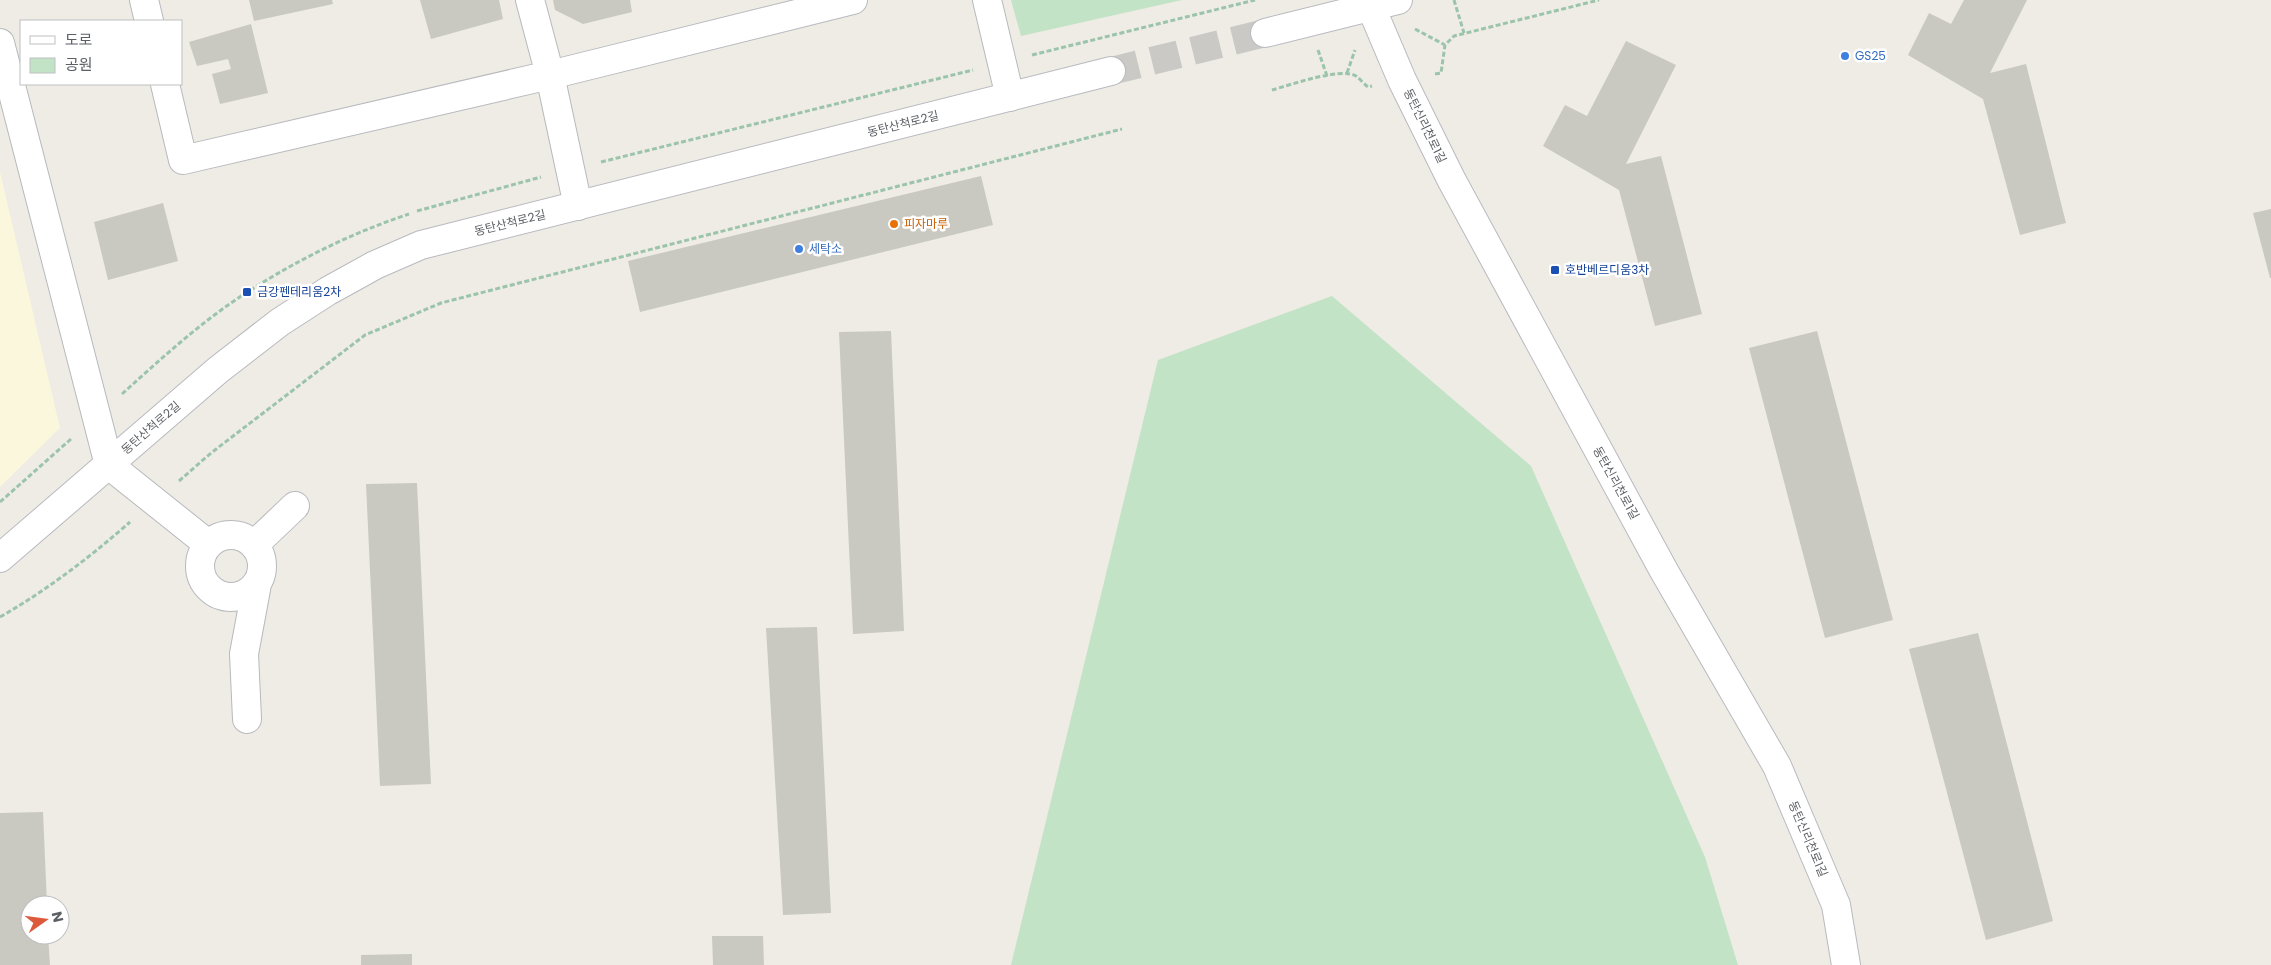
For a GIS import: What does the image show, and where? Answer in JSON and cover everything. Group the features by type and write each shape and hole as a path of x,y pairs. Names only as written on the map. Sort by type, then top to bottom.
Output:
{"street":[{"path":"144,0 149,20"},
{"path":"530,0 550,75 578,206"},
{"path":"165,85 183,160 550,75 853,0"},
{"path":"987,0 1010,97"},
{"path":"1266,33 1369,3 1398,0"},
{"name":"동탄신리천로1길","path":"1369,3 1402,80 1451,179 1664,571 1777,766 1836,905 1846,965"},
{"path":"0,43 109,465 208,544"},
{"name":"동탄산척로2길","path":"0,558 218,370 280,322 328,291 375,265 420,246 1111,72"},
{"path":"254,545 295,506"},
{"path":"247,719 244,654 256,584 261,574 260,554 246,538 237,535 216,538 208,544 199,562 200,572 211,590 220,595 240,596 256,584"},
{"path":"220,595 244,654"}],"path":[{"path":"1454,0 1464,33"},
{"path":"1441,73 1445,44 1454,36 1599,0"},
{"path":"1272,90 1347,73 1356,76 1368,87"},
{"path":"0,618 34,598 91,556 211,453 365,335 441,303 1122,129"}],"shaded area":[{"path":"0,172 60,428 0,487"}],"green space":[{"path":"1011,0 1182,0 1021,36"},
{"path":"1332,296 1531,466 1705,857 1738,965 1011,965 1158,360"}],"building":[{"path":"249,0 332,0 333,4 254,21"},
{"path":"420,0 499,0 503,19 431,39"},
{"path":"553,0 630,0 632,12 583,24 555,10"},
{"path":"1964,0 2027,0 1990,73 2026,64 2066,223 2020,235 1983,99 1908,55 1929,13 1951,24"},
{"path":"251,24 268,93 220,104 212,74 231,69 228,59 197,66 189,42"},
{"path":"1626,41 1676,65 1626,164 1661,156 1702,314 1655,326 1619,190 1543,146 1565,105 1587,116"},
{"path":"981,176 993,225 640,312 628,261"},
{"path":"163,203 178,261 108,280 94,222"},
{"path":"2271,209 2271,278 2270,278 2253,213"},
{"path":"891,331 904,631 853,634 839,332"},
{"path":"1817,331 1893,620 1825,638 1749,348"},
{"path":"417,483 431,784 380,786 366,484"},
{"path":"817,627 831,913 783,915 766,628"},
{"path":"1978,633 2053,921 1986,940 1909,649"},
{"path":"43,812 47,895 20,895 20,945 49,945 50,965 0,965 0,813"},
{"path":"712,936 763,936 764,965 713,965"},
{"path":"412,954 412,965 361,965 361,955"}],"tunnel":[{"path":"1111,71 1265,33"}],"place":[{"name":"GS25","path":"1845,56"},
{"name":"피자마루","path":"894,224"},
{"name":"세탁소","path":"799,249"},
{"name":"호반베르디움3차","path":"1555,270"},
{"name":"금강펜테리움2차","path":"247,292"}]}
